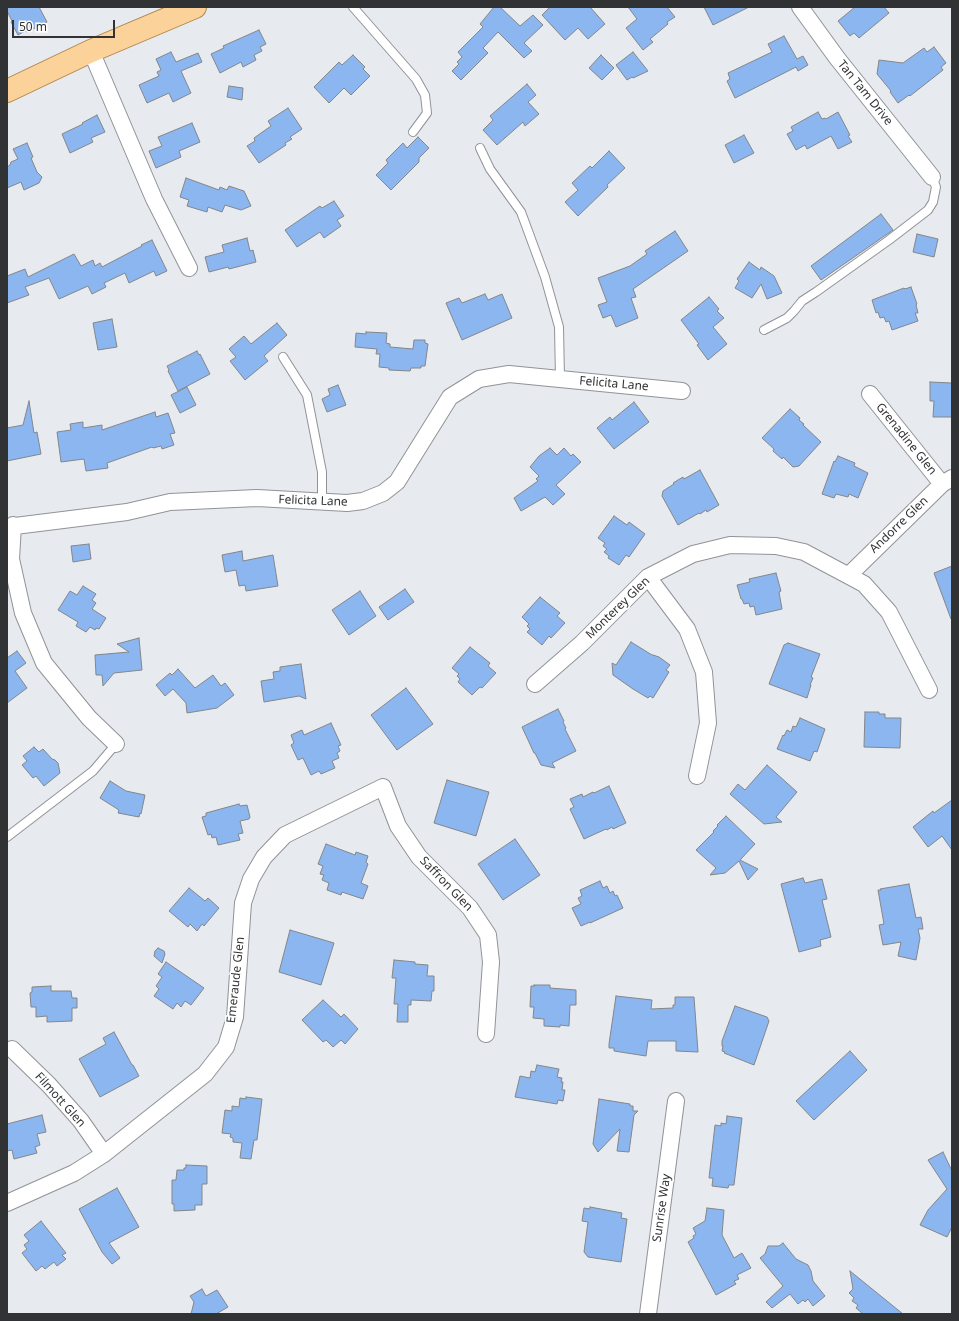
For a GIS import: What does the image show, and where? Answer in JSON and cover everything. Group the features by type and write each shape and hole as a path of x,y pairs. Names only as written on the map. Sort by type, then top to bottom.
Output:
{"main road":[{"path":"7,91 90,51 195,7"}],"street":[{"name":"Tan Tam Drive","path":"800,7 837,58 932,177"},
{"path":"90,51 154,199 188,268"},
{"name":"Felicita Lane","path":"10,526 127,512 170,502 257,498 347,503 363,501 383,493 397,482 450,397 479,379 509,374 682,390"},
{"name":"Grenadine Glen","path":"870,394 947,481"},
{"name":"Andorre Glen","path":"849,575 947,481"},
{"path":"10,526 11,559 23,613 44,663 89,718 116,744"},
{"name":"Monterey Glen","path":"535,684 582,643 648,577 693,554 730,545 776,546 804,552 864,584 889,612 929,690"},
{"path":"648,577 687,629 704,672 708,723 697,776"},
{"name":"Saffron Glen","path":"383,787 398,826 419,856 470,908 488,935 492,962 486,1034"},
{"name":"Emeraude Glen","path":"7,1203 74,1173 104,1154 205,1074 226,1047 235,1017 243,903 251,879 264,857 286,835 383,787"},
{"name":"Filmott Glen","path":"12,1049 49,1085 81,1121 104,1154"},
{"name":"Sunrise Way","path":"648,1314 676,1102"}],"lane":[{"path":"354,7 416,79 425,95 427,113 413,132"},
{"path":"480,148 490,169 521,212 545,277 559,327 560,379"},
{"path":"764,330 787,318 802,300 894,236 928,210 933,202 936,187 932,177"},
{"path":"283,357 307,395 322,472 322,502"},
{"path":"7,837 93,771 116,744"}],"building":[{"path":"7,7 39,7 47,22 18,35 11,22 12,21 7,11"},
{"path":"494,7 500,7 520,26 533,15 543,25 524,43 532,51 524,58 498,32 483,48 488,53 461,80 452,71 459,64 457,62 462,57 458,52 483,27 480,24"},
{"path":"550,7 590,7 605,24 588,39 578,28 565,40 542,15"},
{"path":"628,7 667,7 675,17 667,22 668,24 650,39 653,42 643,50 626,28 637,19"},
{"path":"704,7 749,7 713,25"},
{"path":"855,7 884,7 889,13 859,38 854,33 850,36 838,21"},
{"path":"259,30 266,44 260,47 262,51 254,55 256,60 243,67 241,62 220,73 211,54 224,48 223,46"},
{"path":"784,36 797,59 803,56 808,65 798,71 796,67 735,98 727,81 730,79 728,73 772,52 768,44"},
{"path":"934,47 946,63 941,67 943,70 910,96 909,95 898,103 890,92 891,91 877,74 879,60 903,63 924,48 927,52"},
{"path":"171,52 176,62 198,53 202,62 181,71 191,93 173,102 169,93 147,103 139,85 159,76 157,72 161,70 156,59"},
{"path":"633,52 648,71 627,80 616,65"},
{"path":"353,55 365,67 363,69 370,76 351,95 344,88 329,103 314,87 339,62 342,65"},
{"path":"601,55 614,68 602,80 589,68"},
{"path":"527,84 536,95 528,102 539,114 525,126 523,122 497,145 483,130 493,120 490,116"},
{"path":"229,86 243,88 242,100 227,97"},
{"path":"288,108 302,129 290,137 292,139 285,143 286,145 259,163 247,146 255,141 254,138 271,126 268,121"},
{"path":"818,112 822,119 826,119 838,112 852,142 838,149 831,136 807,149 805,145 796,150 787,134 793,131 791,127"},
{"path":"97,115 105,132 91,138 93,142 70,153 62,134 83,124 82,123"},
{"path":"192,123 200,142 179,151 181,157 156,168 149,151 162,146 158,137"},
{"path":"744,135 754,153 734,163 725,145"},
{"path":"418,137 429,148 419,158 419,162 391,190 376,175 388,163 386,160 403,143 407,148"},
{"path":"27,143 37,172 42,177 39,183 24,190 21,182 7,188 7,167 11,162 18,159 13,149"},
{"path":"609,151 625,168 578,216 565,202 578,190 572,183 590,166 592,168"},
{"path":"186,178 219,190 220,187 227,190 229,186 244,191 251,206 241,210 225,205 222,212 208,207 207,212 187,206 189,200 180,197"},
{"path":"334,201 344,216 337,220 341,226 324,238 320,232 297,247 285,230 320,206 322,208"},
{"path":"881,214 893,230 821,280 811,266"},
{"path":"675,231 688,251 633,289 636,297 631,298 638,318 616,327 611,315 603,318 598,305 607,302 598,278 630,266 647,254 645,251"},
{"path":"917,234 938,239 934,257 913,252"},
{"path":"247,238 250,251 253,250 256,262 229,269 228,267 209,272 205,257 224,252 222,245"},
{"path":"152,240 167,271 156,276 154,271 129,283 125,273 104,283 106,287 92,294 88,286 59,299 49,278 25,287 29,295 7,303 7,276 25,269 28,277 74,254 81,266 93,260 95,266 100,263 102,267"},
{"path":"749,262 760,270 761,267 774,276 782,293 767,299 761,284 752,298 735,288 739,281 737,279"},
{"path":"911,287 917,304 918,313 915,313 918,321 892,330 889,321 886,322 884,317 880,318 878,312 876,313 872,300 904,288"},
{"path":"485,294 488,300 502,294 512,318 462,340 446,303 459,298 462,303"},
{"path":"709,297 719,309 717,311 724,318 713,327 727,344 708,360 697,345 699,344 681,320"},
{"path":"112,319 117,347 98,350 93,323"},
{"path":"277,323 287,335 264,356 268,361 245,380 230,361 236,357 229,349 244,336 251,344"},
{"path":"366,332 387,333 386,343 390,344 390,347 413,349 414,340 425,340 425,343 428,344 425,366 421,366 421,368 411,368 410,371 389,370 389,368 379,367 380,354 376,354 377,349 355,347 356,333 366,334"},
{"path":"197,351 210,374 178,391 167,366"},
{"path":"930,382 952,383 952,417 933,417 934,401 930,401"},
{"path":"338,385 346,405 327,412 322,399 330,395 328,389"},
{"path":"187,387 196,405 180,413 171,395"},
{"path":"29,401 34,433 37,432 41,454 7,461 7,428 23,425"},
{"path":"634,402 649,422 614,449 597,428 610,417 612,420"},
{"path":"790,409 800,418 799,420 804,424 803,425 821,442 799,466 793,467 783,457 782,459 773,451 774,449 762,438"},
{"path":"155,412 156,417 168,413 175,433 170,434 174,445 162,449 161,446 152,447 107,463 108,468 86,471 84,459 61,462 57,432 71,430 70,424 83,422 83,428 102,425 102,430"},
{"path":"550,448 557,455 564,448 571,456 573,454 581,462 556,485 565,494 553,505 545,497 521,511 514,498 538,481 536,479 539,476 530,467 539,456"},
{"path":"838,456 855,463 854,466 868,473 858,498 849,494 848,497 836,494 834,498 822,494 834,461 835,462"},
{"path":"700,470 719,505 707,512 706,510 700,514 699,513 678,525 662,496 663,491 683,477 684,479"},
{"path":"614,516 627,525 629,522 645,534 629,557 626,555 619,565 608,558 609,556 604,552 607,549 603,546 605,543 598,538"},
{"path":"89,544 91,559 73,562 71,546"},
{"path":"242,551 243,561 273,555 278,586 246,591 245,585 239,586 236,570 225,572 222,555"},
{"path":"952,566 952,619 951,619 934,573"},
{"path":"776,573 781,591 779,592 782,609 756,615 754,606 750,607 749,603 744,604 737,585 750,582 749,579"},
{"path":"83,586 96,594 92,600 96,603 92,609 106,618 99,629 96,628 95,630 90,627 86,632 76,626 78,622 58,610 70,591 77,595"},
{"path":"405,589 414,602 388,620 379,607"},
{"path":"360,591 376,616 349,635 332,610"},
{"path":"540,597 560,613 557,616 565,623 551,638 549,636 542,645 527,632 530,629 527,626 529,624 522,617"},
{"path":"139,638 142,670 114,673 103,686 102,675 96,675 95,655 129,652 117,644"},
{"path":"631,642 652,655 659,657 670,665 666,670 669,672 653,698 650,696 648,698 613,675 612,663 616,665"},
{"path":"788,643 820,654 811,677 813,678 807,698 769,684 784,645"},
{"path":"470,647 490,663 488,666 496,673 482,688 480,687 472,695 458,682 460,679 457,676 459,674 452,668"},
{"path":"17,651 26,663 15,671 27,688 7,703 7,658"},
{"path":"301,664 306,699 299,696 264,702 261,681 274,679 273,672 280,671 280,667"},
{"path":"178,669 195,688 213,675 221,686 225,683 234,695 217,708 187,713 186,703 173,689 165,696 156,685 170,673 172,675"},
{"path":"406,688 433,724 397,750 371,715"},
{"path":"558,709 564,721 565,729 576,751 552,763 555,768 541,765 522,727"},
{"path":"865,712 879,712 879,714 885,714 885,718 901,718 900,748 864,747"},
{"path":"800,718 825,729 817,752 814,751 810,761 777,749 783,735 784,736 787,730 791,732 793,726 796,727"},
{"path":"331,723 341,745 338,746 340,751 337,753 339,758 332,761 335,768 321,774 319,771 311,775 303,758 298,760 291,745 294,743 291,735 302,730 304,735"},
{"path":"34,747 39,752 43,749 58,763 60,773 44,786 36,776 33,778 22,765 27,761 23,756"},
{"path":"767,765 797,792 776,817 782,822 764,824 730,794 738,784 745,790"},
{"path":"447,780 489,792 476,836 434,823"},
{"path":"110,781 126,791 145,795 139,817 118,813 119,810 100,798"},
{"path":"609,786 626,823 613,829 612,827 607,830 606,829 584,839 570,809 574,807 570,799 582,794 583,797"},
{"path":"952,800 952,850 942,836 928,847 913,827 933,811 934,813"},
{"path":"239,804 240,806 247,805 250,817 249,819 240,821 243,833 238,834 240,840 218,845 216,837 212,838 211,834 208,835 202,817 206,816 206,813"},
{"path":"726,816 755,844 740,860 758,869 748,880 739,861 725,873 710,875 716,868 696,850 714,832 713,831 718,826 717,825"},
{"path":"515,839 540,875 503,900 478,864"},
{"path":"326,844 355,855 356,852 368,856 366,862 368,864 361,883 368,886 363,899 342,892 341,895 327,890 329,883 322,880 324,875 320,874 323,866 318,864"},
{"path":"803,878 805,883 822,879 827,899 822,900 831,937 820,940 821,946 799,952 781,884"},
{"path":"600,881 603,888 607,886 610,893 613,891 615,896 617,895 623,908 581,926 572,908 581,904 578,898 582,896 580,890"},
{"path":"909,884 916,918 921,917 923,929 918,929 920,938 916,960 898,956 901,942 883,945 879,925 884,924 878,890"},
{"path":"189,888 205,901 208,898 219,908 204,926 202,924 197,931 190,924 188,927 169,911"},
{"path":"290,930 334,943 321,985 279,972"},
{"path":"158,948 164,951 165,954 162,963 154,956 155,951"},
{"path":"394,960 428,965 427,976 434,976 434,991 432,991 431,1001 411,1000 411,1005 408,1005 408,1022 397,1022 398,1004 394,1004 396,978 392,978"},
{"path":"166,962 204,988 191,1005 185,1001 181,1007 177,1003 173,1009 154,996 159,989 156,986 162,977 158,974"},
{"path":"534,985 550,985 550,988 576,990 576,1005 570,1005 569,1026 544,1026 544,1019 533,1018 534,1007 530,1007 531,986 535,986"},
{"path":"51,986 51,991 71,991 72,998 77,998 77,1008 72,1008 72,1021 47,1022 47,1016 36,1017 36,1007 31,1007 30,993 32,992 32,987"},
{"path":"616,996 652,1000 651,1009 673,1008 673,1005 675,1005 675,997 694,997 698,1052 676,1051 676,1041 648,1041 646,1056 614,1051 614,1048 609,1048"},
{"path":"323,1000 341,1017 344,1014 358,1029 345,1044 341,1040 333,1047 326,1040 323,1042 302,1020"},
{"path":"735,1006 767,1017 769,1021 754,1065 722,1051 722,1041"},
{"path":"114,1032 139,1076 100,1097 79,1059 106,1044 103,1038"},
{"path":"850,1051 867,1070 814,1120 796,1101"},
{"path":"537,1065 559,1069 557,1077 562,1078 562,1090 565,1090 563,1101 558,1100 557,1104 515,1097 520,1076 530,1078 531,1071 535,1072"},
{"path":"246,1097 262,1099 257,1140 254,1140 251,1159 240,1158 242,1143 233,1142 233,1138 230,1137 231,1134 222,1133 225,1110 232,1111 232,1106 239,1107 240,1098 246,1099"},
{"path":"599,1099 630,1104 630,1106 633,1106 633,1111 638,1111 634,1115 629,1152 617,1151 620,1129 598,1152 593,1144"},
{"path":"42,1115 46,1132 37,1134 40,1145 35,1147 37,1153 14,1159 12,1150 7,1151 7,1124"},
{"path":"727,1116 742,1118 734,1185 729,1185 728,1188 712,1186 713,1178 709,1178 715,1125 721,1126 721,1123 726,1124"},
{"path":"943,1152 952,1171 952,1227 947,1237 920,1225 928,1210 947,1189 928,1160"},
{"path":"186,1165 207,1166 207,1184 202,1184 202,1205 195,1205 195,1210 174,1211 174,1204 172,1204 172,1180 176,1180 177,1170 184,1170"},
{"path":"117,1188 139,1227 109,1243 120,1258 112,1264 102,1252 79,1209"},
{"path":"590,1207 622,1213 621,1218 627,1219 621,1262 588,1257 584,1252 588,1222 582,1221 584,1208 590,1209"},
{"path":"707,1208 724,1210 722,1235 734,1258 742,1253 751,1268 737,1275 739,1279 734,1281 736,1284 716,1295 688,1242 694,1238 693,1236 696,1234 693,1228 705,1221"},
{"path":"41,1221 66,1253 62,1255 66,1259 57,1266 54,1262 45,1269 42,1266 36,1271 22,1253 27,1249 24,1245 29,1241 24,1235"},
{"path":"783,1243 796,1259 808,1265 813,1281 825,1296 813,1306 808,1299 805,1302 803,1300 798,1304 790,1294 772,1308 766,1302 783,1286 760,1258 765,1254 768,1246 779,1246"},
{"path":"850,1271 903,1314 863,1314 856,1308 858,1305 852,1301 854,1298 849,1293 853,1289"},
{"path":"202,1289 206,1296 217,1290 228,1307 216,1314 191,1314 194,1302 190,1296"}]}
